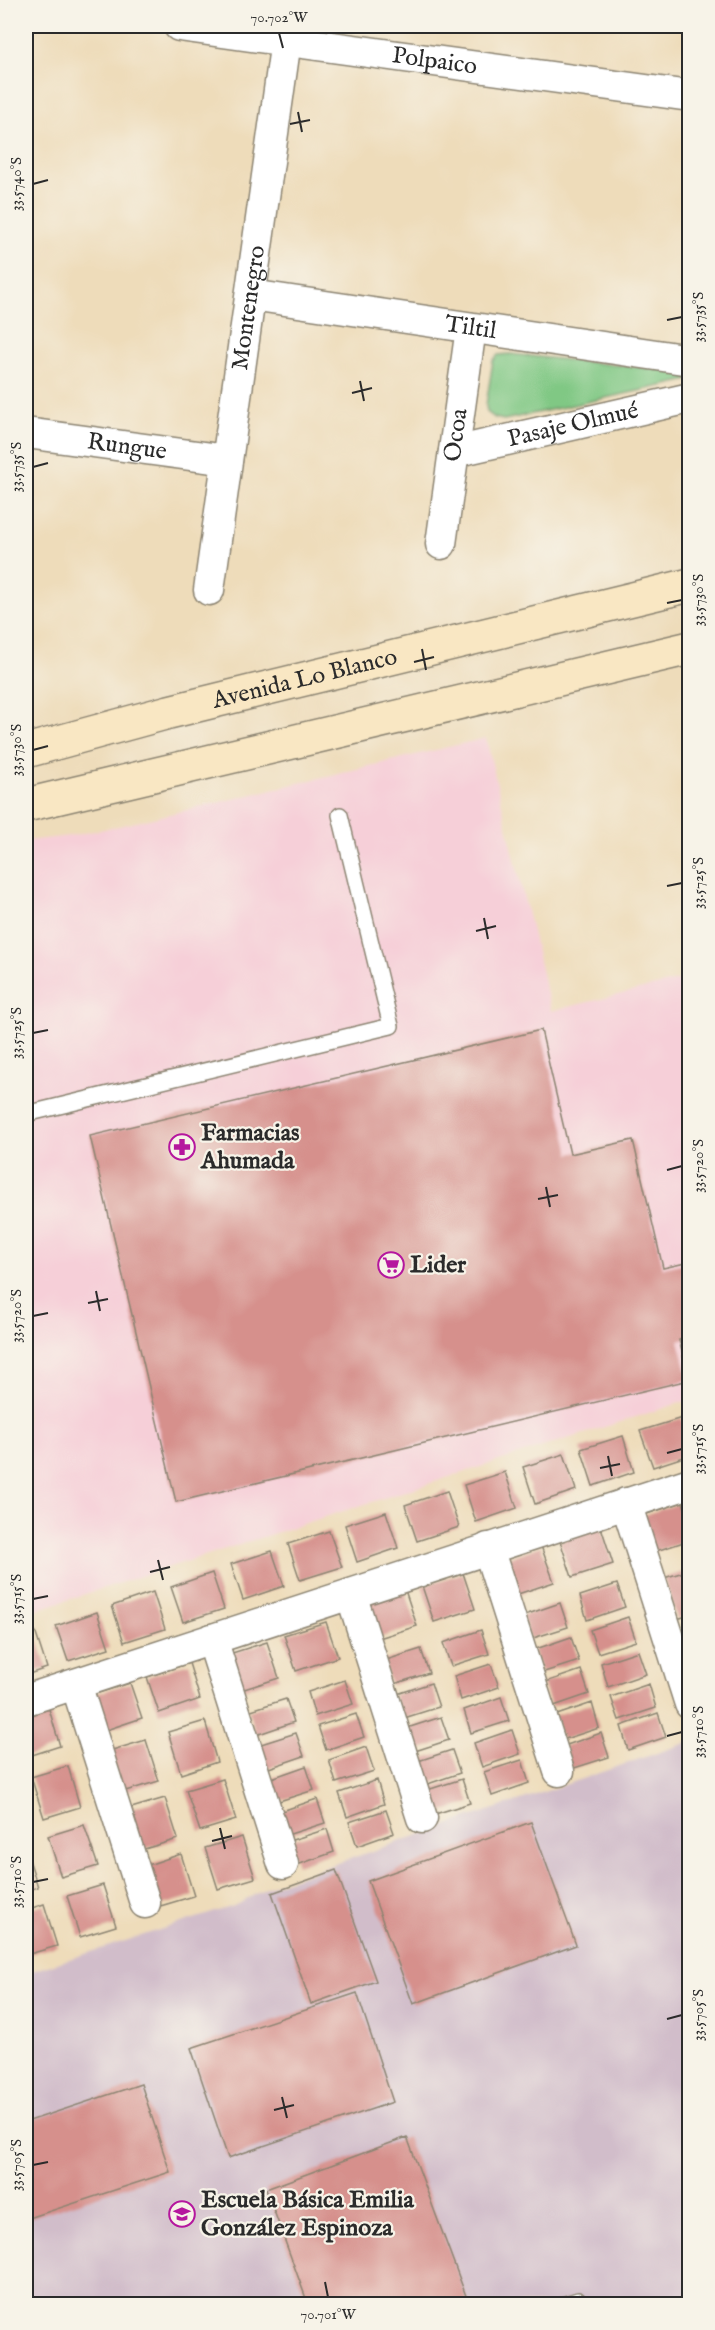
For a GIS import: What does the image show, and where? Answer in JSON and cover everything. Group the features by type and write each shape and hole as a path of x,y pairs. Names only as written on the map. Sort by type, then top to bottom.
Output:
{"main road":[{"name":"Avenida Lo Blanco","path":"26,751 169,712 690,585"},
{"path":"26,805 690,648"}],"street":[{"name":"Polpaico","path":"179,26 287,33 690,96"},
{"name":"Montenegro","path":"209,590 287,33"},
{"name":"Tiltil","path":"251,295 690,360"},
{"name":"Ocoa","path":"441,544 471,328"},
{"name":"Pasaje Olmué","path":"454,452 690,398"},
{"name":"Rungue","path":"26,433 227,460"},
{"path":"26,1700 690,1483"},
{"path":"626,1503 690,1704"},
{"path":"488,1548 559,1771"},
{"path":"351,1594 422,1818"},
{"path":"212,1639 282,1864"},
{"path":"76,1684 145,1903"}],"lane":[{"path":"26,1114 391,1026 340,816"}],"shaded area":[{"path":"486,738 551,1011 689,978 689,1400 26,1613 26,841 70,836 124,825"},
{"path":"689,1742 689,2304 26,2304 26,1973 237,1905 268,1887"}],"green space":[{"path":"510,354 685,372 689,380 504,420 495,418 487,412 486,405 493,361 498,355"}],"building":[{"name":"Lider","path":"541,1030 570,1154 633,1140 663,1268 690,1262 690,1337 679,1340 689,1380 176,1502 90,1136"},
{"path":"682,1418 690,1441 690,1455 653,1467 640,1431"},
{"path":"623,1436 634,1472 593,1486 581,1449"},
{"path":"564,1454 576,1490 535,1504 523,1467"},
{"path":"505,1472 517,1508 476,1522 464,1485"},
{"path":"447,1491 459,1527 417,1541 405,1505"},
{"path":"683,1502 690,1524 690,1540 653,1552 641,1516"},
{"path":"386,1512 398,1548 357,1562 345,1525"},
{"path":"601,1527 613,1564 572,1577 560,1541"},
{"path":"329,1531 342,1567 300,1580 288,1544"},
{"path":"541,1546 554,1582 512,1596 500,1560"},
{"path":"272,1551 284,1586 243,1600 231,1564"},
{"path":"690,1570 690,1615 677,1619 664,1578"},
{"path":"212,1573 224,1609 183,1622 171,1587"},
{"path":"463,1573 475,1609 434,1622 422,1586"},
{"path":"617,1584 625,1607 587,1620 580,1596"},
{"path":"405,1590 417,1626 376,1639 364,1603"},
{"path":"153,1592 165,1629 124,1642 112,1606"},
{"path":"560,1603 568,1627 530,1639 522,1616"},
{"path":"97,1612 109,1648 68,1661 56,1626"},
{"path":"628,1617 636,1641 598,1653 590,1630"},
{"path":"326,1622 338,1657 296,1671 284,1635"},
{"path":"481,1630 489,1654 451,1666 443,1643"},
{"path":"35,1631 47,1668 26,1675 26,1635"},
{"path":"571,1637 579,1661 541,1673 533,1650"},
{"path":"267,1642 279,1678 238,1691 226,1655"},
{"path":"421,1649 429,1673 391,1685 383,1661"},
{"path":"638,1651 646,1674 608,1687 601,1663"},
{"path":"189,1663 200,1699 159,1713 147,1677"},
{"path":"491,1664 499,1687 461,1700 454,1676"},
{"path":"581,1670 589,1694 551,1707 543,1683"},
{"path":"345,1680 353,1704 315,1716 308,1692"},
{"path":"130,1683 142,1718 100,1732 89,1696"},
{"path":"431,1683 439,1707 401,1719 394,1695"},
{"path":"649,1684 656,1708 619,1720 611,1697"},
{"path":"501,1697 509,1721 471,1733 464,1710"},
{"path":"286,1699 294,1722 256,1735 248,1711"},
{"path":"592,1703 599,1728 562,1740 554,1716"},
{"path":"49,1709 60,1746 26,1757 26,1717"},
{"path":"658,1713 666,1737 628,1750 621,1726"},
{"path":"356,1714 364,1737 326,1750 318,1726"},
{"path":"441,1717 449,1740 412,1752 404,1729"},
{"path":"205,1721 217,1762 181,1774 168,1732"},
{"path":"512,1730 520,1754 482,1767 474,1743"},
{"path":"296,1733 304,1756 266,1769 258,1745"},
{"path":"601,1733 609,1757 571,1769 564,1746"},
{"path":"146,1740 159,1781 122,1792 109,1751"},
{"path":"366,1747 374,1771 336,1783 329,1760"},
{"path":"452,1750 460,1773 422,1786 415,1762"},
{"path":"522,1760 529,1783 492,1796 484,1772"},
{"path":"68,1766 80,1807 44,1818 31,1777"},
{"path":"306,1766 314,1790 276,1802 269,1779"},
{"path":"223,1779 236,1820 200,1831 186,1790"},
{"path":"462,1779 470,1803 432,1815 424,1791"},
{"path":"377,1780 384,1804 347,1817 339,1793"},
{"path":"165,1798 178,1839 141,1850 128,1809"},
{"path":"317,1799 325,1823 287,1835 279,1812"},
{"path":"386,1810 394,1833 357,1846 349,1822"},
{"path":"531,1822 576,1945 413,2004 368,1881"},
{"path":"84,1825 98,1866 61,1877 48,1836"},
{"path":"327,1829 334,1852 297,1865 289,1841"},
{"path":"242,1837 255,1878 218,1889 205,1848"},
{"path":"26,1850 38,1887 26,1891"},
{"path":"181,1854 194,1896 157,1907 145,1866"},
{"path":"336,1870 376,1981 311,2004 272,1893"},
{"path":"103,1885 116,1926 80,1937 67,1896"},
{"path":"44,1904 57,1946 26,1955 26,1910"},
{"path":"357,1993 393,2102 228,2158 191,2048"},
{"path":"141,2084 170,2172 26,2219 26,2122"},
{"path":"407,2137 469,2304 308,2304 266,2189"}],"place":[{"name":"Farmacias Ahumada","path":"182,1147"},
{"name":"Lider","path":"391,1265"},
{"name":"Escuela Básica Emilia González Espinoza","path":"182,2214"}]}
